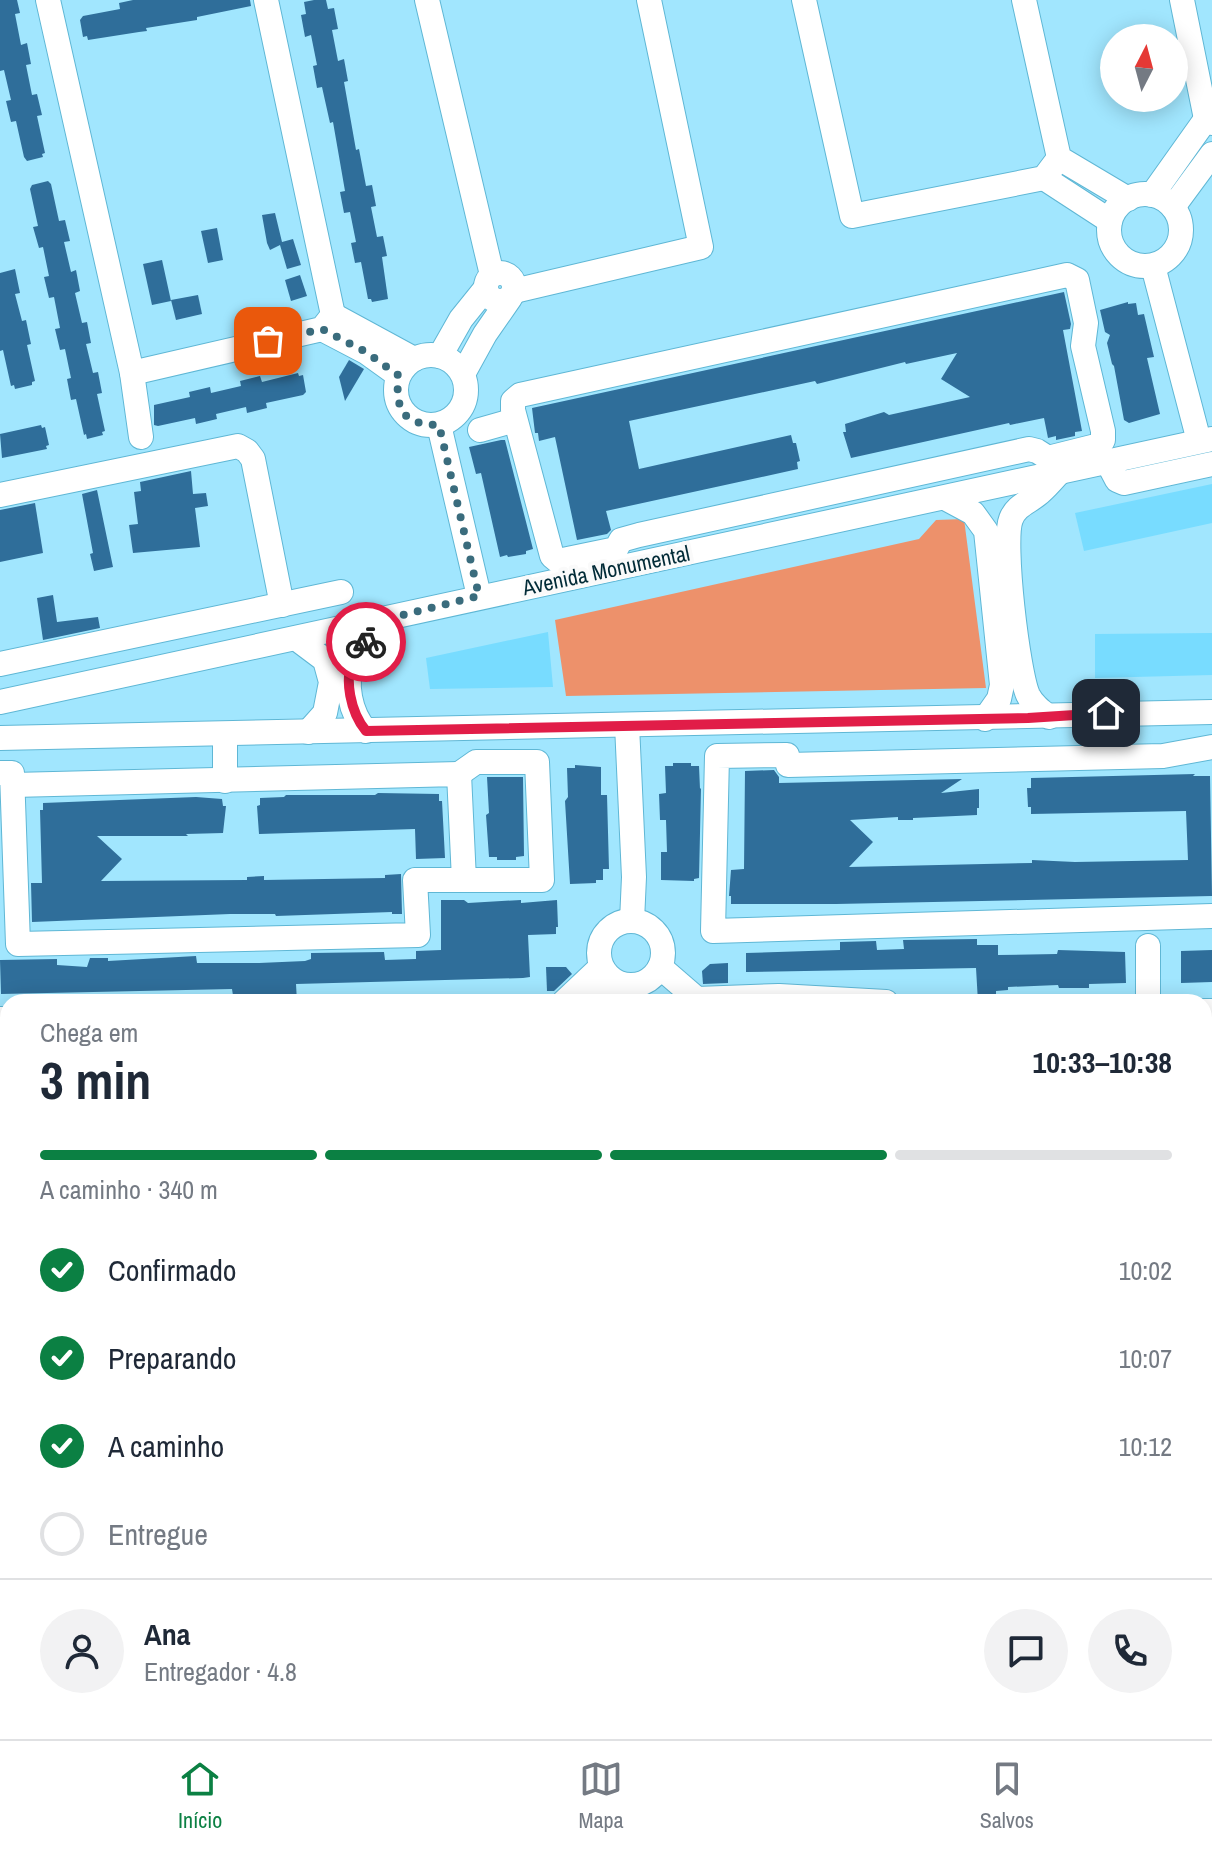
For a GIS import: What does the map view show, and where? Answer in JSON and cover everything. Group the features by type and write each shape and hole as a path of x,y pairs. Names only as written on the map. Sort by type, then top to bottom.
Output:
{"street":[{"path":"48,0 132,373 141,437"},
{"path":"266,0 328,322"},
{"path":"427,0 489,281 488,295 503,301 512,294 701,247 649,0"},
{"path":"804,0 852,216 1044,178 1059,158"},
{"path":"1024,0 1059,158 1128,199"},
{"path":"1163,201 1209,121 1182,0"},
{"path":"1163,201 1212,154"},
{"path":"1044,178 1110,221"},
{"path":"1139,195 1163,201 1180,220 1181,235 1177,249 1166,260 1153,266 1134,265 1119,255 1110,239 1110,221 1117,208 1128,199 1139,195"},
{"path":"1153,266 1205,440"},
{"path":"1067,275 1077,280 1086,323 1083,346 1103,431 1100,445 1048,458 1029,449 626,538 616,549 558,561 552,556 515,420 513,401 520,395 1067,275"},
{"path":"440,356 461,319 489,281"},
{"path":"463,374 512,294"},
{"path":"132,373 328,322 406,367"},
{"path":"427,355 440,356 452,362 463,374 467,390 463,406 453,418 439,425 421,424 406,416 397,401 406,367 427,355"},
{"path":"480,430 515,420"},
{"path":"439,425 479,596"},
{"name":"Avenida Monumental","path":"0,702 1205,440"},
{"path":"0,495 238,446 253,459 282,605"},
{"path":"1107,461 1117,480 1124,483 1212,464"},
{"path":"1049,717 1036,707 1024,684 1008,531 1017,508 1040,494 1059,473"},
{"path":"835,490 841,520"},
{"path":"806,496 814,525"},
{"path":"945,498 973,513 986,531 1002,685 999,699 985,719"},
{"path":"0,664 341,592"},
{"path":"366,731 355,718 349,685 353,659 383,620"},
{"path":"297,639 325,660 331,682 325,713 308,732"},
{"path":"110,641 118,678"},
{"path":"1077,713 1085,703 1097,698 1212,697"},
{"path":"0,738 1212,712"},
{"path":"1163,713 1163,756"},
{"path":"627,725 634,877 632,921"},
{"path":"231,734 233,780"},
{"path":"1212,747 1163,756 788,765 787,755 717,756 713,931 1212,916"},
{"path":"476,762 537,762 542,880 415,880 418,935 18,944 8,892 6,779 233,780 459,774 476,762"},
{"path":"459,774 464,880"},
{"path":"632,921 656,933 662,947 654,974 638,985 621,985 606,974 599,942 611,927 632,921"},
{"path":"1148,946 1148,994"},
{"path":"576,994 606,974"},
{"path":"595,994 606,974"},
{"path":"654,974 679,994"}],"shaded area":[{"path":"1212,484 1212,523 1084,551 1075,513"},
{"path":"964,519 986,688 566,696 555,620 919,539 936,520"},
{"path":"548,632 553,687 430,689 426,658"},
{"path":"1212,633 1212,675 1095,678 1095,634"}],"building":[{"path":"0,0 17,0 20,13 15,14 21,45 27,43 31,64 26,65 32,95 37,94 42,115 37,116 45,153 43,157 27,161 16,121 11,122 6,101 11,100 4,70 0,71"},
{"path":"133,0 250,0 251,6 197,17 197,20 146,28 147,31 88,40 87,36 83,37 80,20 83,16 120,9 119,3"},
{"path":"326,0 328,9 334,8 338,29 332,30 338,61 344,59 348,81 344,82 356,150 359,149 366,186 372,185 376,206 371,207 377,237 383,236 387,256 382,257 388,299 372,302 368,299 361,262 355,263 351,243 356,242 350,212 344,213 340,192 345,191 333,122 330,123 322,87 317,88 313,66 317,65 311,35 305,37 301,15 306,14 304,2"},
{"path":"48,181 59,221 65,220 70,241 64,242 71,272 76,270 80,291 75,293 82,323 87,322 91,343 86,344 93,373 98,372 102,393 97,394 105,431 103,435 87,439 76,399 71,400 67,379 71,378 65,349 60,350 55,329 60,328 54,297 49,298 44,277 49,276 43,247 39,248 33,227 38,226 30,189 32,185"},
{"path":"275,213 282,242 293,239 301,265 287,269 280,245 270,250 262,215"},
{"path":"217,228 223,260 208,263 201,231"},
{"path":"162,260 171,301 152,305 143,264"},
{"path":"15,269 20,293 15,294 22,321 26,320 31,344 27,345 35,381 32,385 15,389 14,385 11,386 3,350 0,351 0,273"},
{"path":"300,275 307,296 291,301 285,280"},
{"path":"1064,292 1071,324 1070,329 1063,330 1082,431 1075,432 1075,436 1056,440 1056,436 1048,438 1044,418 851,458 843,432 846,432 845,424 884,412 889,415 970,397 941,379 957,353 905,362 817,384 815,381 629,421 639,469 791,435 800,461 797,462 798,469 606,511 611,530 607,534 577,540 555,437 539,441 538,433 535,433 532,408"},
{"path":"198,295 202,314 176,320 171,300"},
{"path":"1128,302 1136,303 1138,315 1144,314 1154,357 1147,358 1160,414 1129,423 1124,420 1107,343 1110,335 1105,332 1100,310"},
{"path":"349,360 364,369 345,401 339,377"},
{"path":"298,373 299,376 303,375 306,392 266,403 267,408 247,413 246,407 216,414 217,419 196,424 195,418 154,425 154,405 190,397 189,392 210,387 211,393 241,386 240,381 260,376 262,382"},
{"path":"41,425 45,427 47,449 2,458 0,434"},
{"path":"505,440 533,549 526,551 526,554 508,557 500,557 481,473 476,474 469,447"},
{"path":"191,471 193,494 206,493 208,506 195,508 200,547 133,553 129,525 138,524 134,492 141,491 140,482"},
{"path":"97,490 113,567 94,571 82,494"},
{"path":"35,503 43,553 0,562 0,510"},
{"path":"53,595 57,622 98,617 100,628 43,640 37,598"},
{"path":"673,763 699,766 699,878 694,881 661,880 661,852 667,852 666,820 660,820 659,794 666,793 665,766 673,766"},
{"path":"575,765 601,767 601,795 607,795 609,869 603,869 603,880 596,880 596,883 570,884 565,801 568,797 567,768 575,768"},
{"path":"774,770 779,783 962,779 941,793 979,789 977,815 913,820 898,820 898,817 850,820 873,842 849,867 1032,863 1032,860 1188,860 1186,811 1031,814 1027,788 1031,788 1031,778 1210,776 1212,896 731,904 731,870 744,869 745,771"},
{"path":"487,777 523,777 524,856 516,857 516,860 489,857"},
{"path":"439,794 445,858 416,859 415,829 259,834 257,806 260,805 260,798"},
{"path":"196,797 222,799 223,806 226,806 223,833 97,836 122,859 101,881 247,880 247,877 264,876 264,880 385,878 385,875 401,874 402,914 230,914 32,922 31,883 42,883 40,810 43,810 43,803"},
{"path":"441,900 464,900 468,903 521,900 521,903 557,900 556,934 528,935 530,977 296,984 297,994 233,994 232,989 1,994 0,960 57,959 57,965 87,967 90,958 108,958 108,961 196,956 197,963 259,963 305,961 311,959 311,953 384,952 385,960 416,959 416,951 441,950"},
{"path":"977,939 977,945 998,945 998,955 1057,954 1058,950 1125,952 1126,983 1089,984 1089,988 1059,988 1058,985 1008,987 1008,990 996,991 996,994 978,994 976,968 746,972 746,953 840,950 840,942 876,941 877,950 904,949 903,940"},
{"path":"1212,950 1212,982 1181,983 1181,951"},
{"path":"728,963 728,983 703,984 702,971 710,964"},
{"path":"546,967 566,967 572,974 554,991 547,991"}],"way so far":[{"path":"268,341 322,329 366,352 398,375 397,401 406,416 421,424 439,425 479,596 383,620 366,642"}],"route":[{"path":"366,642 353,659 349,685 355,718 366,731 1028,718 1106,713"}]}
